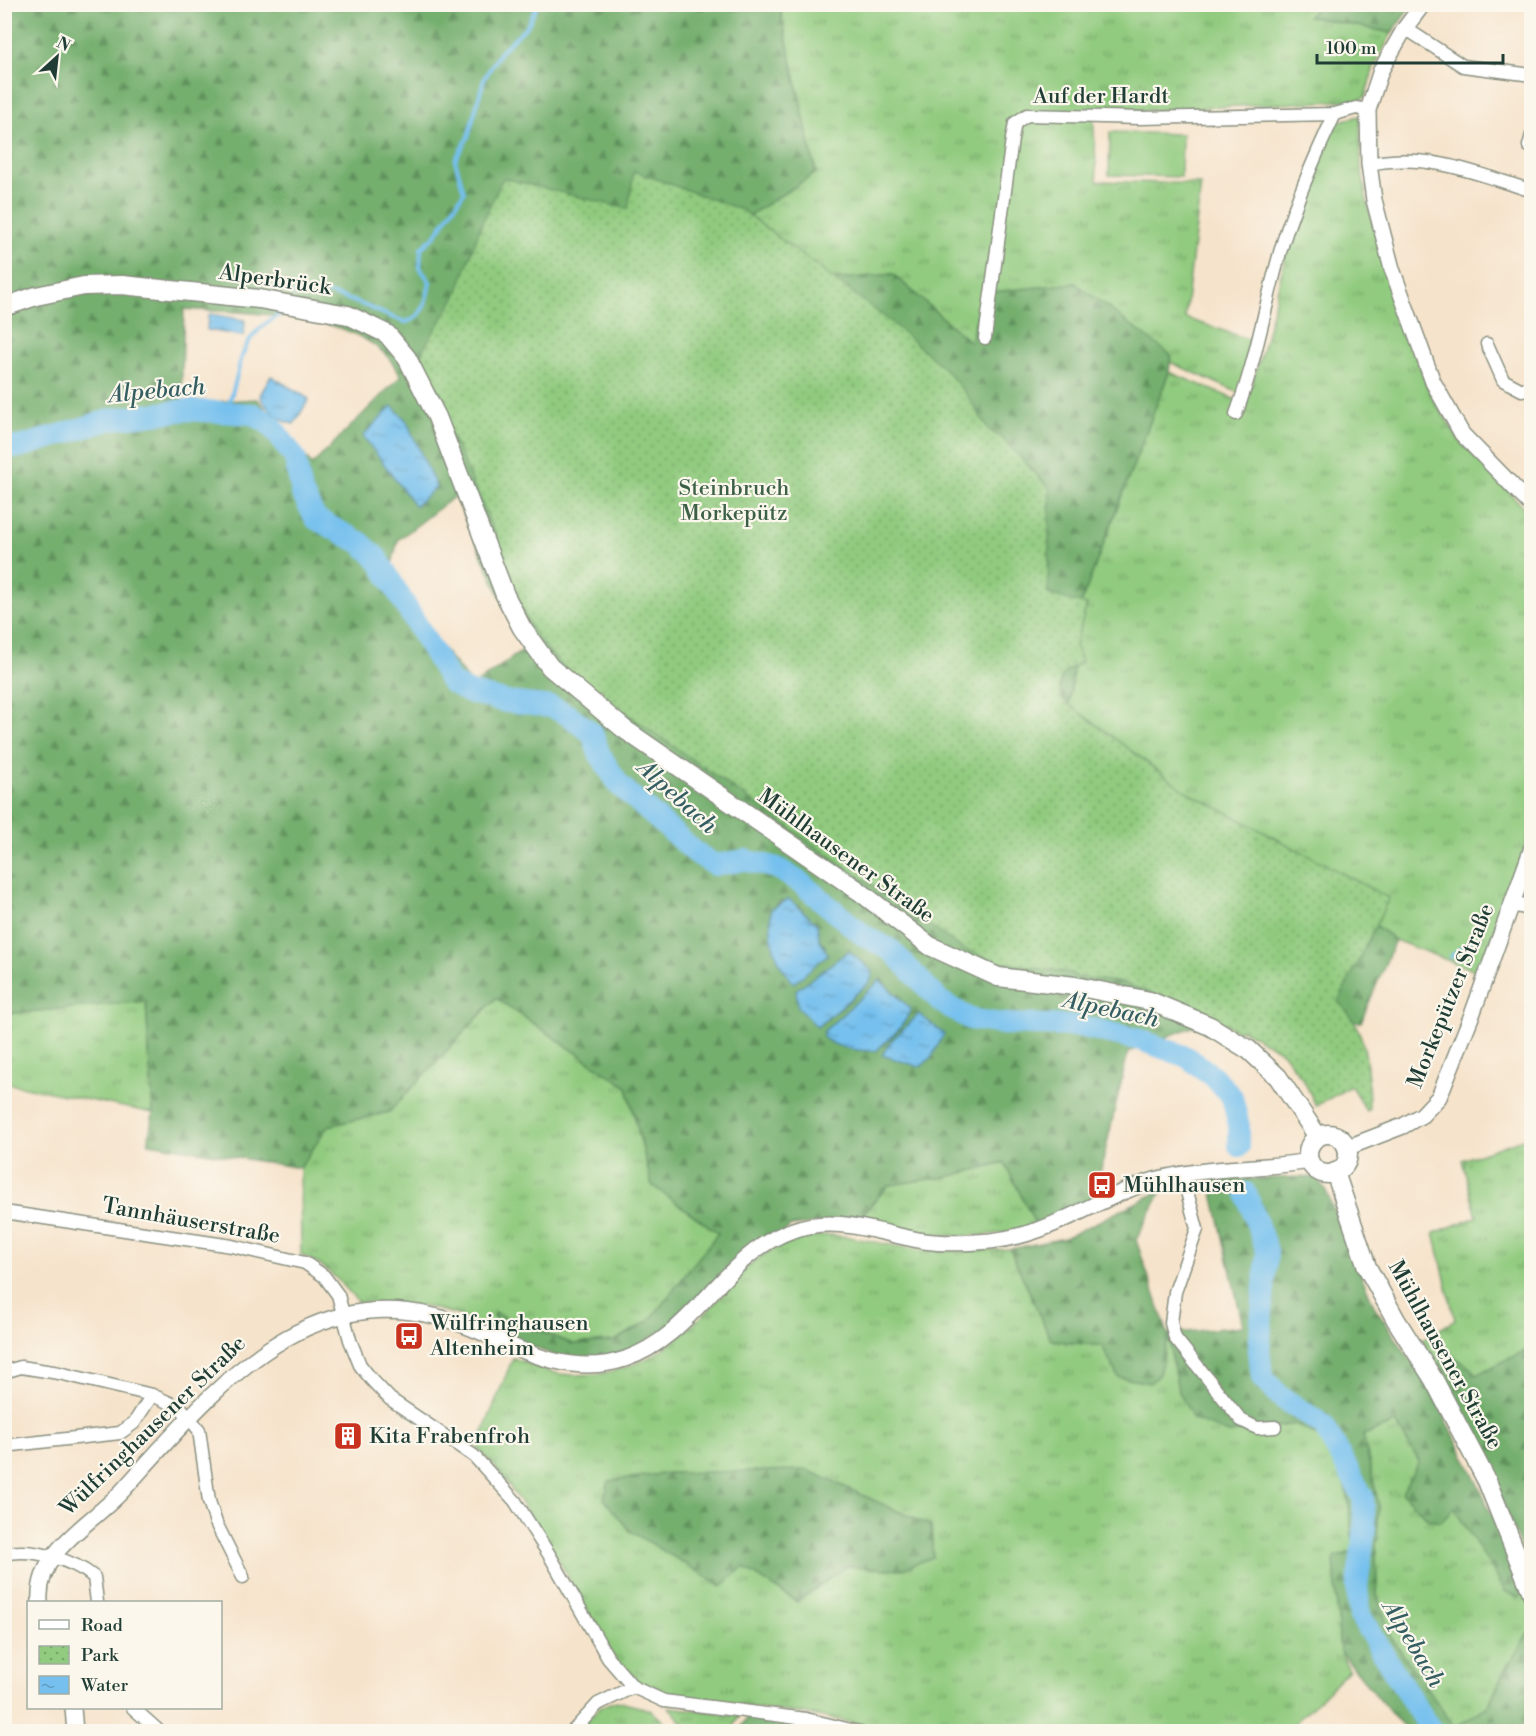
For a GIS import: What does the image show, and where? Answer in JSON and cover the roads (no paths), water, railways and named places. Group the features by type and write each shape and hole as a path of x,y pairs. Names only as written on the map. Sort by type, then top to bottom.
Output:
{"main road":[{"name":"Alperbrück","path":"4,307 84,286 122,285 259,300 348,315 387,334 407,358 437,417 457,467"},
{"name":"Mühlhausener Straße","path":"457,467 505,595 522,628 550,667 597,708 859,891 930,946 998,977 1074,986 1150,1001 1210,1026 1266,1064 1297,1102 1318,1137"},
{"path":"1334,1136 1346,1148 1344,1165 1335,1173 1320,1173 1309,1161 1308,1152 1311,1143 1318,1137 1334,1136"},
{"name":"Mühlhausener Straße","path":"1335,1173 1367,1267 1396,1320 1434,1380 1487,1481 1532,1593"}],"street":[{"path":"1423,4 1405,28 1381,70 1368,110 1369,164 1374,200 1392,269 1432,382 1462,434 1532,506"},
{"path":"1405,28 1463,66 1532,75"},
{"name":"Auf der Hardt","path":"985,338 1015,123 1027,115 1140,118 1335,114 1356,108 1368,110"},
{"path":"1236,414 1258,346 1283,243 1311,165 1335,114"},
{"path":"1532,135 1529,146 1532,147"},
{"path":"1369,164 1387,160 1427,160 1532,191"},
{"path":"1487,344 1503,380 1521,390 1532,387"},
{"name":"Morkepützer Straße","path":"1346,1148 1403,1126 1422,1115 1439,1097 1532,848"},
{"path":"1513,904 1532,908"},
{"name":"Wülfringhausener Straße","path":"40,1601 39,1586 52,1556 80,1528 112,1503 189,1417 236,1371 264,1349 342,1314 378,1311 424,1313 459,1322 526,1353 559,1363 589,1365 623,1360 650,1348 680,1325 753,1251 794,1230 832,1223 856,1226 926,1242 960,1244 994,1241 1039,1232 1119,1193 1182,1173 1309,1161"},
{"path":"1182,1173 1197,1229 1175,1292 1171,1323 1175,1338 1241,1420 1257,1428 1275,1427"},
{"name":"Tannhäuserstraße","path":"4,1212 232,1246 305,1263 324,1276 338,1295 342,1314"},
{"path":"342,1314 360,1365 371,1379 390,1399 474,1456 515,1501 550,1556 608,1658 633,1687 663,1701 806,1719 859,1731"},
{"path":"4,1372 21,1367 59,1373 152,1395 181,1408 199,1430 209,1501 216,1523 243,1577"},
{"path":"4,1446 120,1433 134,1424 152,1395"},
{"path":"4,1542 9,1553 52,1556 81,1566 94,1577 97,1601"},
{"path":"572,1731 598,1704 633,1687"},
{"path":"73,1709 75,1731"},
{"path":"136,1709 160,1731"}],"water":[{"path":"211,314 245,320 244,334 242,336 207,330 208,316"},
{"path":"271,376 309,399 294,424 284,421 274,413 260,395"},
{"path":"392,406 406,420 436,487 415,506 363,436"},
{"path":"789,899 817,924 819,939 828,954 794,983 777,958 771,930 771,909"},
{"path":"849,951 873,972 870,982 817,1027 798,1007 796,990"},
{"path":"880,980 911,1009 901,1027 891,1037 876,1051 841,1047 823,1037 823,1032"},
{"path":"919,1014 944,1034 931,1058 920,1067 882,1055 891,1041"}],"waterway":[{"path":"293,294 307,292 336,296 406,322 421,312 430,282 420,268 421,248 435,236 464,192 455,160 468,137 484,79 500,52 527,26 538,4"},
{"path":"225,412 247,345 254,334 282,313"},
{"name":"Alpebach","path":"4,447 20,447 112,419 186,410 253,414 271,425 295,458 302,493 316,519 361,543 378,559 451,682 468,692 507,702 552,707 570,716 592,733 599,753 619,785 696,853 715,865 745,860 777,868 801,883 863,935 891,950 941,1002 970,1019 1002,1024 1080,1026 1140,1040 1187,1057 1213,1076 1232,1097 1239,1126 1239,1146"},
{"path":"1450,957 1474,938"},
{"name":"Alpebach","path":"1246,1193 1267,1251 1259,1350 1262,1377 1281,1397 1323,1425 1363,1497 1365,1527 1357,1587 1360,1616 1424,1720 1434,1732"}],"place":[{"name":"Mühlhausen","path":"1102,1185"},
{"name":"Wülfringhausen Altenheim","path":"409,1336"},
{"name":"Kita Frabenfroh","path":"348,1436"}],"park label":[{"name":"Steinbruch Morkepütz","path":"734,500"}]}
